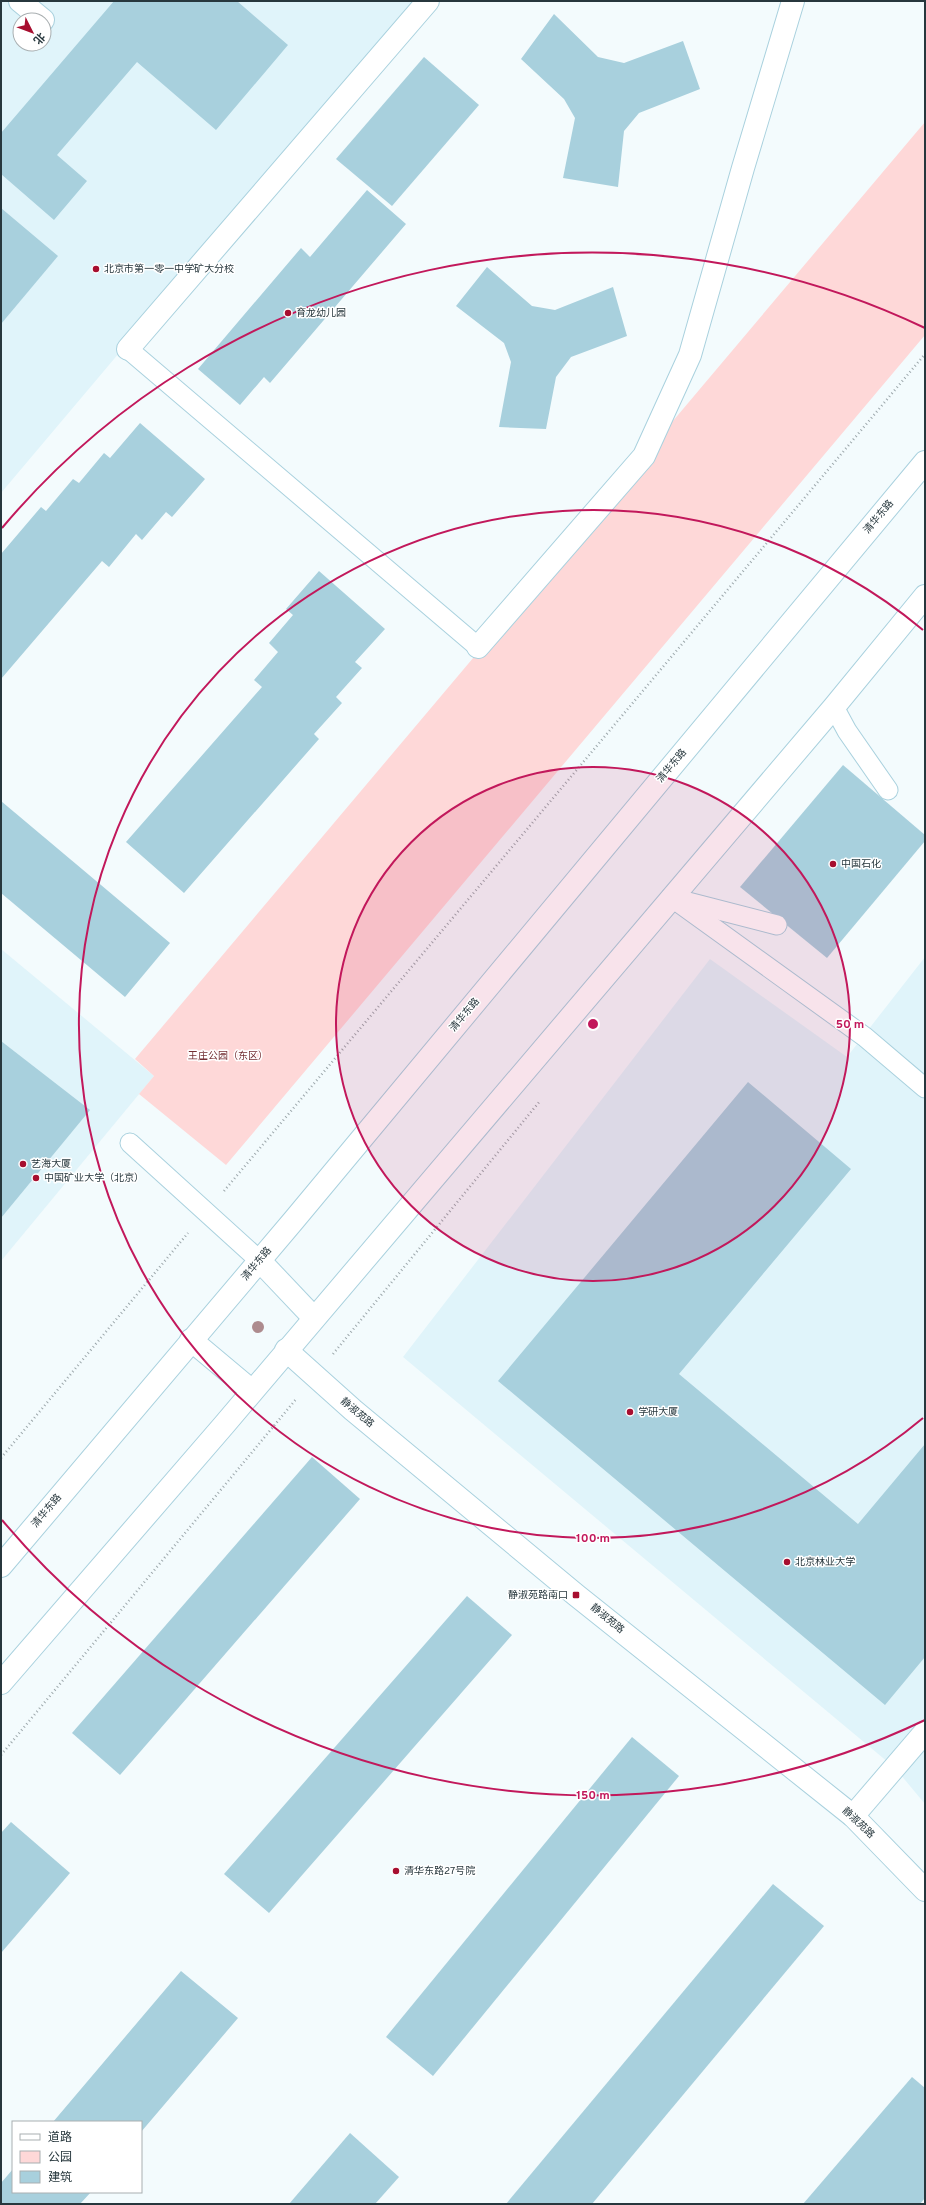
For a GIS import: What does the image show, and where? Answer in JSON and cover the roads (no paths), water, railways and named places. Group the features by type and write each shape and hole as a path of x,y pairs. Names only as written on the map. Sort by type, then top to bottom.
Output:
{"main road":[{"path":"20,1 33,12"},
{"path":"128,349 428,1"},
{"path":"478,647 644,456 690,356 742,168 794,1"},
{"name":"清华东路","path":"1,1566 260,1261 925,462"},
{"path":"1,1683 252,1391 834,707 925,596"},
{"path":"260,1261 314,1318"},
{"path":"192,1340 252,1391"},
{"name":"静淑苑路","path":"286,1350 314,1376 576,1595 853,1816 925,1890"},
{"path":"853,1816 925,1732"}],"lane":[{"path":"128,349 478,647"},
{"path":"834,707 847,731 888,790"},
{"path":"671,897 777,925"},
{"path":"671,897 865,1037 925,1088"},
{"path":"130,1144 207,1211 260,1261"}],"place":[{"name":"北京市第一零一中学矿大分校","path":"96,269"},
{"name":"育龙幼儿园","path":"288,313"},
{"name":"中国石化","path":"833,864"},
{"name":"艺海大厦","path":"23,1164"},
{"name":"中国矿业大学（北京）","path":"36,1178"},
{"name":"学研大厦","path":"630,1412"},
{"name":"北京林业大学","path":"787,1562"},
{"name":"静淑苑路南口","path":"576,1595"},
{"name":"清华东路27号院","path":"396,1871"}],"park label":[{"name":"王庄公园（东区）","path":"228,1056"}]}
